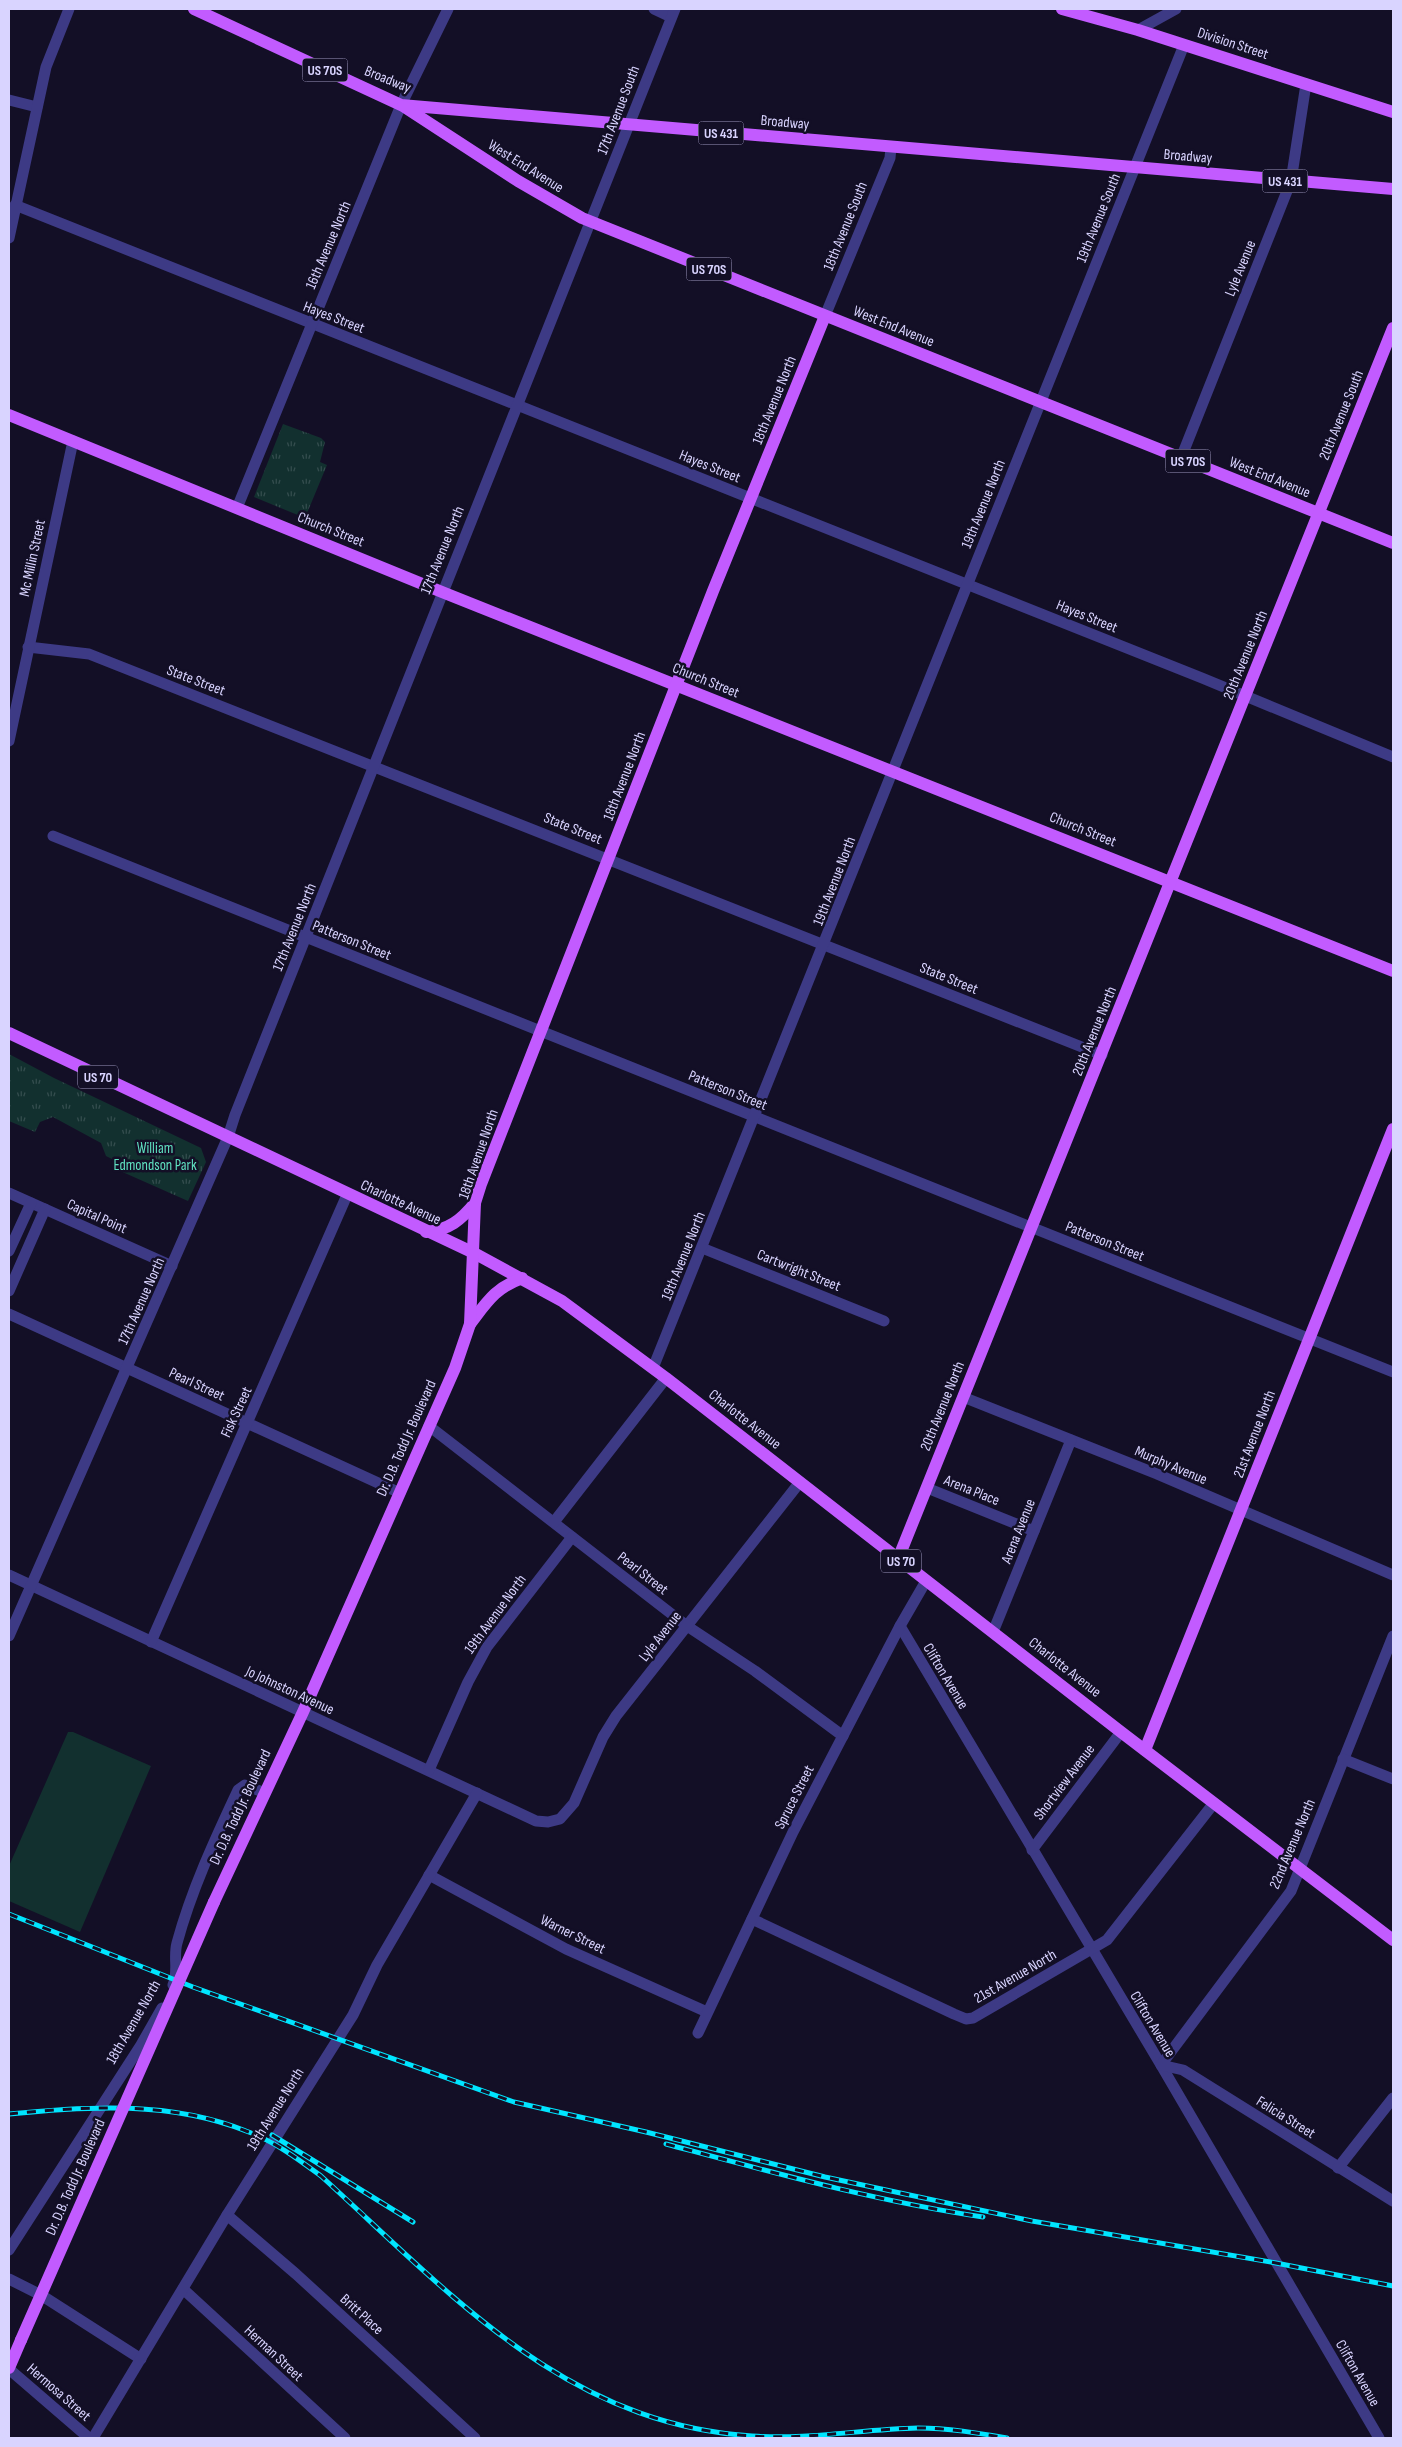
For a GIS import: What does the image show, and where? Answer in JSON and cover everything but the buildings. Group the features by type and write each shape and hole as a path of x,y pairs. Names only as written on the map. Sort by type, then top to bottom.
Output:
{"main road":[{"name":"Broadway","path":"194,9 401,104 891,148 1393,190"},
{"name":"Division Street","path":"1062,9 1138,30 1393,112"},
{"name":"West End Avenue","path":"401,104 529,188 590,222 1393,543"},
{"name":"18th Avenue North","path":"474,1254 476,1203 676,685 825,316"},
{"name":"20th Avenue South","path":"1320,514 1391,342 1393,328"},
{"name":"Church Street","path":"9,415 442,592 1393,971"},
{"name":"20th Avenue North","path":"898,1559 1320,514"},
{"name":"Charlotte Avenue","path":"9,1033 474,1254 522,1278 581,1314 1393,1940"},
{"name":"21st Avenue North","path":"1145,1750 1309,1338 1389,1153 1393,1129"},
{"path":"426,1232 442,1230 452,1225 464,1217 476,1203"},
{"name":"Dr. D.B. Todd Jr. Boulevard","path":"9,2368 214,1902 303,1712 455,1368 470,1324 474,1254"},
{"path":"470,1324 495,1291 506,1284 522,1278"}],"street":[{"path":"9,238 46,67 69,9"},
{"name":"16th Avenue North","path":"237,508 401,104 448,9"},
{"path":"654,9 673,13"},
{"path":"1138,30 1176,9"},
{"name":"17th Avenue South","path":"590,222 673,13"},
{"name":"19th Avenue South","path":"1039,402 1184,45"},
{"name":"Lyle Avenue","path":"1181,458 1291,182 1306,84"},
{"path":"9,100 37,107"},
{"name":"18th Avenue South","path":"825,316 890,158 891,148"},
{"name":"Hayes Street","path":"15,205 311,324 518,404 1246,696 1393,757"},
{"name":"17th Avenue North","path":"9,1636 228,1138 235,1115 590,222"},
{"name":"19th Avenue North","path":"653,1368 825,944 1039,402"},
{"name":"Mc Millin Street","path":"9,741 12,708 28,647 73,441"},
{"name":"State Street","path":"28,647 89,654 374,765 1102,1055"},
{"name":"Patterson Street","path":"53,836 1393,1372"},
{"name":"Capital Point","path":"9,1193 172,1266"},
{"name":"Fisk Street","path":"151,1642 348,1195"},
{"path":"9,1251 31,1203"},
{"path":"9,1291 44,1209"},
{"name":"Cartwright Street","path":"702,1248 884,1321"},
{"name":"Pearl Street","path":"9,1314 400,1493"},
{"path":"554,1522 666,1378"},
{"name":"Murphy Avenue","path":"964,1397 1157,1474 1241,1512 1393,1575"},
{"name":"Pearl Street","path":"429,1426 687,1626 754,1671 843,1736"},
{"name":"Arena Avenue","path":"993,1632 1071,1440"},
{"name":"Lyle Avenue","path":"560,1819 574,1803 603,1737 800,1482"},
{"name":"Arena Place","path":"927,1488 1034,1531"},
{"name":"19th Avenue North","path":"429,1770 480,1659 572,1537"},
{"name":"Jo Johnston Avenue","path":"9,1575 536,1821 548,1822 560,1819"},
{"name":"Spruce Street","path":"698,2033 792,1832 900,1626 926,1581"},
{"name":"Clifton Avenue","path":"900,1626 1161,2065 1379,2438"},
{"name":"22nd Avenue North","path":"1161,2065 1291,1891 1393,1636"},
{"name":"Shortview Avenue","path":"1032,1850 1121,1732"},
{"path":"1343,1758 1393,1779"},
{"name":"18th Avenue North","path":"9,2250 137,2052 170,1994 177,1976 176,1946 198,1880 238,1790 245,1785 265,1793"},
{"name":"19th Avenue North","path":"93,2438 227,2215 353,2015 377,1965 477,1793"},
{"name":"21st Avenue North","path":"752,1919 966,2019 984,2013 1110,1937 1214,1803"},
{"name":"Warner Street","path":"429,1875 566,1949 708,2012"},
{"name":"Felicia Street","path":"1161,2065 1183,2070 1393,2202"},
{"path":"1338,2168 1393,2098"},
{"name":"Britt Place","path":"227,2215 296,2274 475,2438"},
{"path":"9,2279 41,2295 141,2359"},
{"name":"Herman Street","path":"183,2289 345,2438"},
{"name":"Hermosa Street","path":"9,2368 89,2438"}],"green space":[{"path":"283,424 321,438 325,442 320,462 327,465 305,518 254,497"},
{"name":"William Edmondson Park","path":"9,1054 54,1078 201,1148 206,1162 188,1201 118,1170 120,1163 106,1156 101,1143 53,1117 40,1122 35,1132 9,1121"},
{"path":"68,1732 73,1732 151,1766 80,1932 9,1901 9,1866"}],"railway":[{"path":"9,1914 193,1987 514,2102 646,2132 825,2177 1032,2221 1276,2263 1393,2286"},
{"path":"9,2114 99,2108 159,2110 218,2121 266,2140 295,2157 321,2176 417,2265 465,2307 515,2346 568,2380 624,2407 685,2426 752,2436 794,2437 929,2428 1007,2438"},
{"path":"272,2135 413,2222"},
{"path":"666,2144 863,2194 983,2217"}]}
